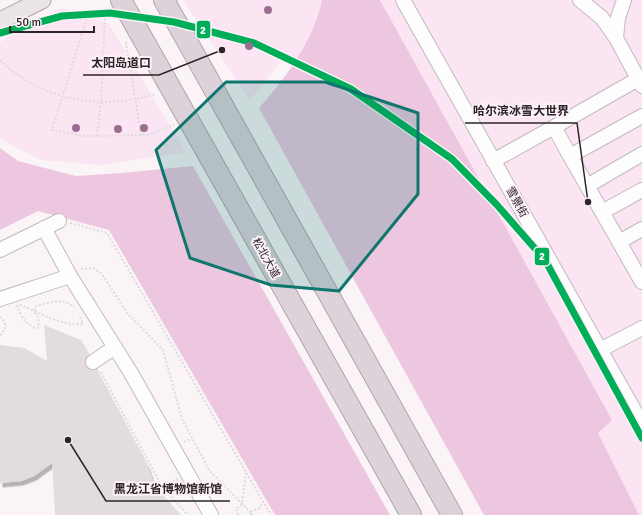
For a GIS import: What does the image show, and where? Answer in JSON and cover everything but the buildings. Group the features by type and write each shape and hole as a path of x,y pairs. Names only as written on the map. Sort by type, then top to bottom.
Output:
{"highway":[{"name":"松北大道","path":"121,0 411,515"},
{"path":"164,0 452,515"}],"main road":[{"path":"0,21 42,0"}],"street":[{"path":"493,161 640,82 616,38 602,18 580,0"},
{"path":"616,38 618,18 624,0"},
{"name":"雪景街","path":"407,2 493,161 642,424"},
{"path":"570,156 642,116"},
{"path":"554,127 642,281"},
{"path":"587,186 642,154"},
{"path":"602,212 642,190"},
{"path":"0,250 59,221"},
{"path":"44,228 70,276 115,347 210,515"},
{"path":"619,242 642,229"},
{"path":"0,299 70,276"},
{"path":"600,350 642,328"},
{"path":"94,361 115,347"}],"path":[{"path":"89,10 52,130 85,136 149,135 175,124"},
{"path":"97,136 101,103 104,16"},
{"path":"126,42 141,135"},
{"path":"0,60 4,65 30,83 62,96 101,103 136,100 157,94"},
{"path":"59,221 80,224 107,233 271,515"},
{"path":"70,276 79,270 93,268 102,274 127,313 162,350 182,419 209,470 251,514 260,508 263,501"},
{"path":"34,311 36,306 55,302 67,302 76,310"},
{"path":"34,311 40,322 38,328 29,325 20,315 16,304 69,323 79,325 96,316"},
{"path":"79,315 83,324"},
{"path":"0,317 5,322 5,329 0,336"},
{"path":"94,361 162,487 188,515"},
{"path":"238,515 236,509 242,504 246,472"},
{"path":"158,489 188,475"}],"highlighted area":[{"path":"226,82 325,82 418,113 418,194 339,291 271,285 190,258 156,150"}],"shaded area":[{"path":"183,0 642,0 642,515 532,515 287,54 250,100"},
{"path":"322,0 380,0 612,420 598,433 639,515 484,515 259,108 279,85 297,58 312,30"},
{"path":"61,8 109,24 186,152 102,165 41,160 0,139 0,42"},
{"path":"0,148 18,161 76,176 193,166 390,515 275,515 109,230 38,211 0,230"}],"transit line":[{"name":"2","path":"0,33 62,16 110,13 174,22 254,43 351,89 452,159 497,205 545,260 642,438"}],"place":[{"name":"太阳岛道口","path":"222,50"},
{"name":"哈尔滨冰雪大世界","path":"588,202"},
{"name":"黑龙江省博物馆新馆","path":"68,440"}]}
